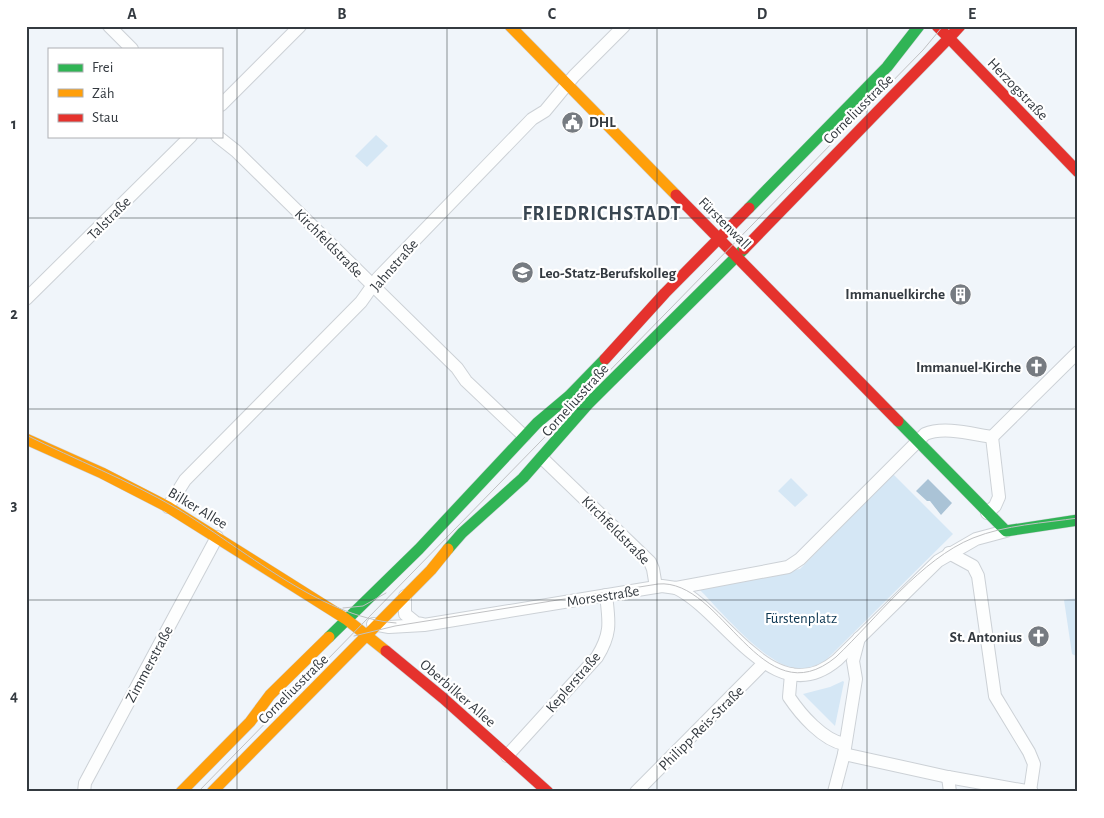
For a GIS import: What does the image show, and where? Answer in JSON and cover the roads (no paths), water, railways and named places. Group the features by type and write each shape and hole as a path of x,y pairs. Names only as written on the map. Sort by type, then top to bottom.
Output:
{"main road":[{"name":"Fürstenwall","path":"510,26 917,441"},
{"name":"Corneliusstraße","path":"181,792 250,722 270,695 346,619 504,470 520,432 595,369 629,335 654,304 899,53 919,26"},
{"name":"Herzogstraße","path":"938,26 1078,172"},
{"name":"Corneliusstraße","path":"212,792 378,625 462,533 503,497 542,458 588,404 737,256 960,26"},
{"path":"899,53 901,32"},
{"name":"Bilker Allee","path":"26,439 102,473 168,507 346,619"},
{"path":"917,441 1006,531 1078,520"},
{"path":"503,497 502,488 511,478 504,470"},
{"name":"Oberbilker Allee","path":"346,619 368,635 548,792"}],"street":[{"path":"109,26 131,48"},
{"path":"222,104 300,26"},
{"name":"Jahnstraße","path":"168,507 185,480 361,302 378,278 532,119 545,111 574,76 624,26"},
{"name":"Talstraße","path":"26,299 189,138"},
{"name":"Kirchfeldstraße","path":"220,138 236,151 520,432"},
{"path":"992,437 1078,352"},
{"path":"917,441 931,432 950,431 992,437"},
{"path":"988,512 995,506 999,497 992,437"},
{"name":"Morsestraße","path":"346,619 390,627 424,625 656,587 676,588 794,564 917,441"},
{"name":"Kirchfeldstraße","path":"542,458 650,562 656,587"},
{"path":"676,588 697,601 764,663 791,674 809,675 820,671 837,660 938,561 976,539 1006,531"},
{"name":"Zimmerstraße","path":"84,792 85,783 217,537"},
{"path":"791,674 789,697 828,737 844,749 948,777 1031,792 1034,764 1029,752 995,696 978,576 973,566 949,553"},
{"name":"Keplerstraße","path":"507,756 597,657 607,640 609,620 606,595"},
{"path":"405,596 406,614 416,623 424,625"},
{"path":"834,792 844,749 856,679 853,661 859,638"},
{"name":"Philipp-Reis-Straße","path":"636,792 764,663"},
{"path":"948,777 950,792"}],"tram line":[{"path":"198,792 923,50 943,26"},
{"path":"26,435 139,488 176,508 282,578 310,594 338,608 367,618 396,623"},
{"path":"354,636 395,626 658,584 681,588 703,602 764,660 786,671 809,671 836,657 917,575 935,560 954,548 973,538 998,530 1078,518"},
{"path":"343,608 363,606 386,593"}],"place":[{"name":"DHL","path":"573,122"},
{"name":"Leo-Statz-Berufskolleg","path":"523,273"},
{"name":"Immanuelkirche","path":"961,294"},
{"name":"Immanuel-Kirche","path":"1037,367"},
{"name":"St. Antonius","path":"1038,637"}],"district":[{"name":"FRIEDRICHSTADT","path":"602,213"}],"park label":[{"name":"Fürstenplatz","path":"801,618"}]}
